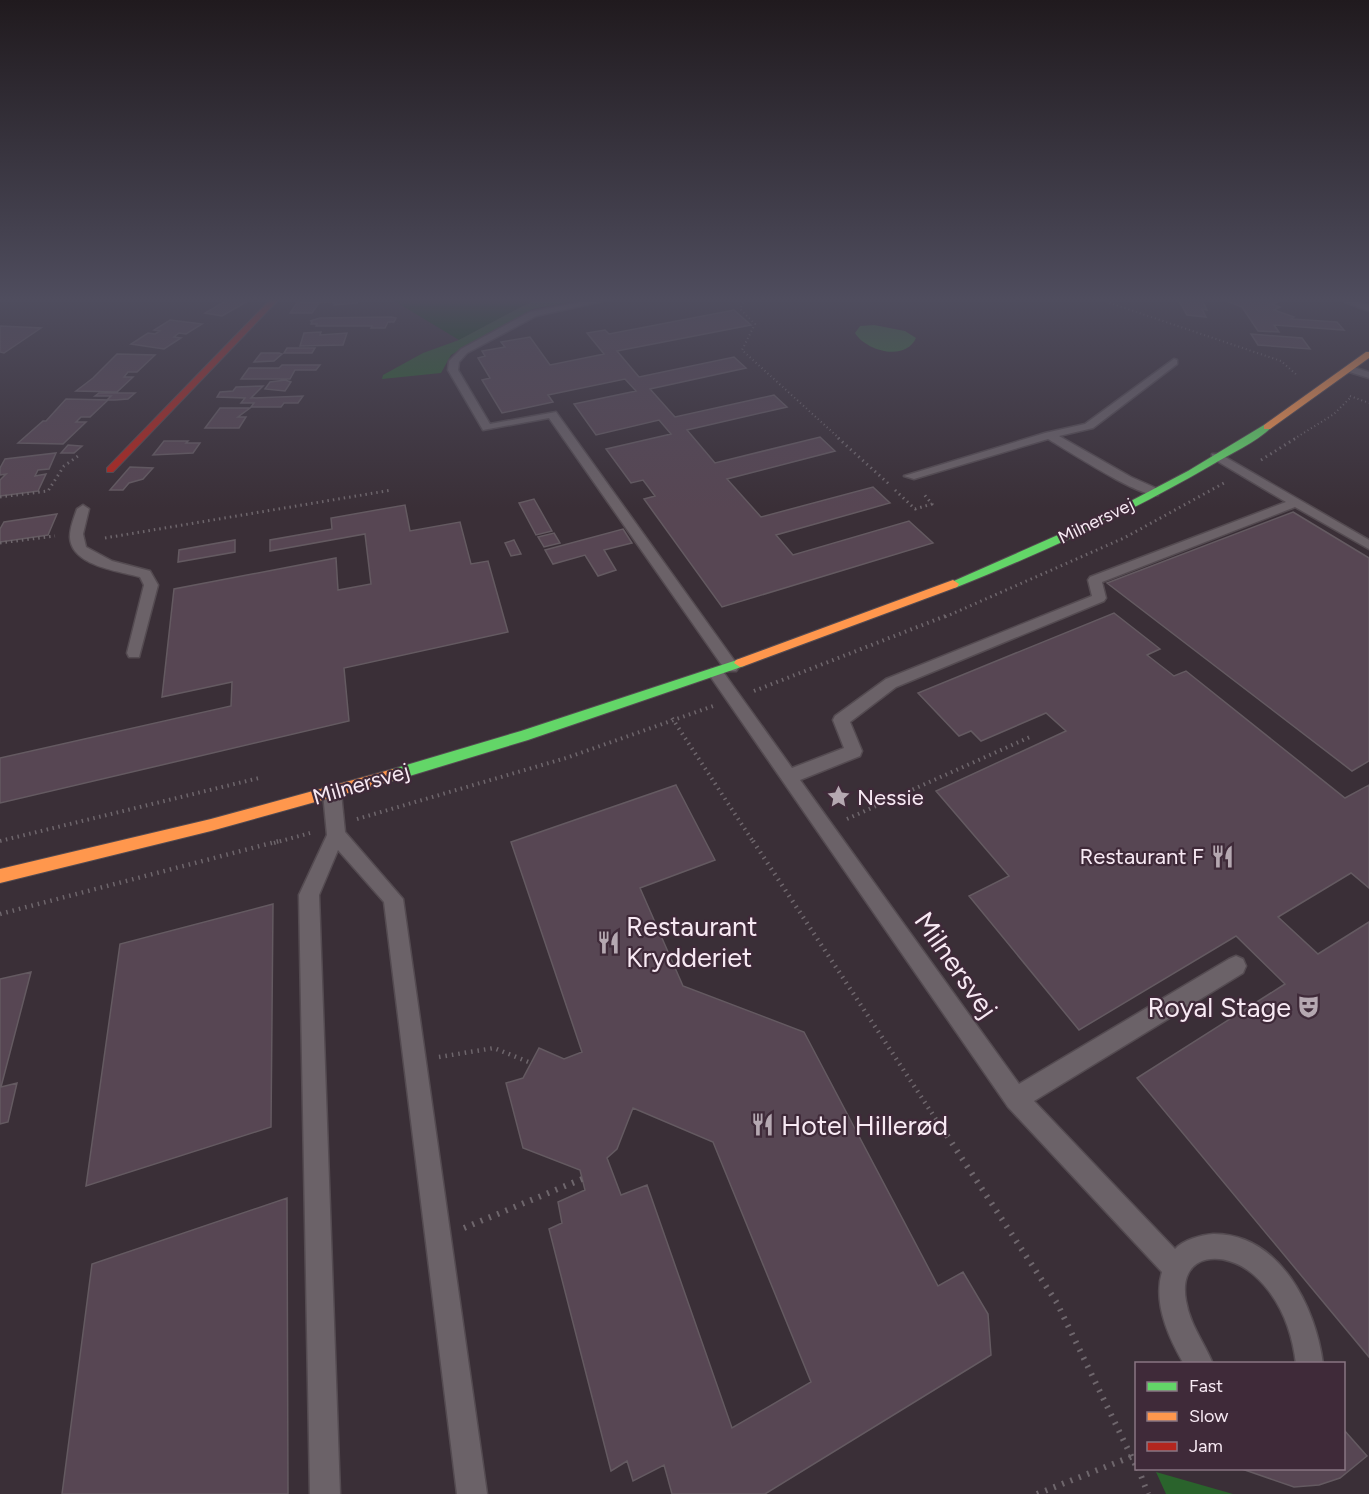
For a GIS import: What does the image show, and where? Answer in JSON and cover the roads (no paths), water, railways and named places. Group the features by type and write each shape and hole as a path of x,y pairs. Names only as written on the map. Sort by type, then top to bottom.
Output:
{"street":[{"path":"110,470 208,369"},
{"name":"Milnersvej","path":"0,876 332,793 553,728 723,670 983,572 1048,544 1154,492 1292,412 1350,369"}],"lane":[{"name":"Milnersvej","path":"453,369 487,428 552,414 666,578 723,670 741,705 789,777 1016,1100 1176,1268"},
{"path":"910,476 1049,435 1089,426 1166,369"},
{"path":"1350,369 1369,375"},
{"path":"1049,435 1127,480 1154,492"},
{"path":"1216,456 1369,545"},
{"path":"789,777 854,751 841,720 891,683 1099,598 1095,580 1296,502"},
{"path":"83,509 77,538 88,554 101,561 145,574 151,585 134,653"},
{"path":"325,1494 309,896 336,835 332,793"},
{"path":"336,835 393,899 472,1494"},
{"path":"1016,1100 1236,966"},
{"path":"1199,1362 1183,1338 1173,1312 1171,1288 1176,1268 1187,1253 1204,1247 1224,1247 1246,1255 1268,1271 1287,1292 1301,1317 1310,1344 1310,1362"}],"place":[{"name":"Nessie","path":"839,797"},
{"name":"Restaurant F","path":"1222,856"},
{"name":"Restaurant Krydderiet","path":"608,942"},
{"name":"Royal Stage","path":"1309,1007"},
{"name":"Hotel Hillerød","path":"763,1125"}]}
